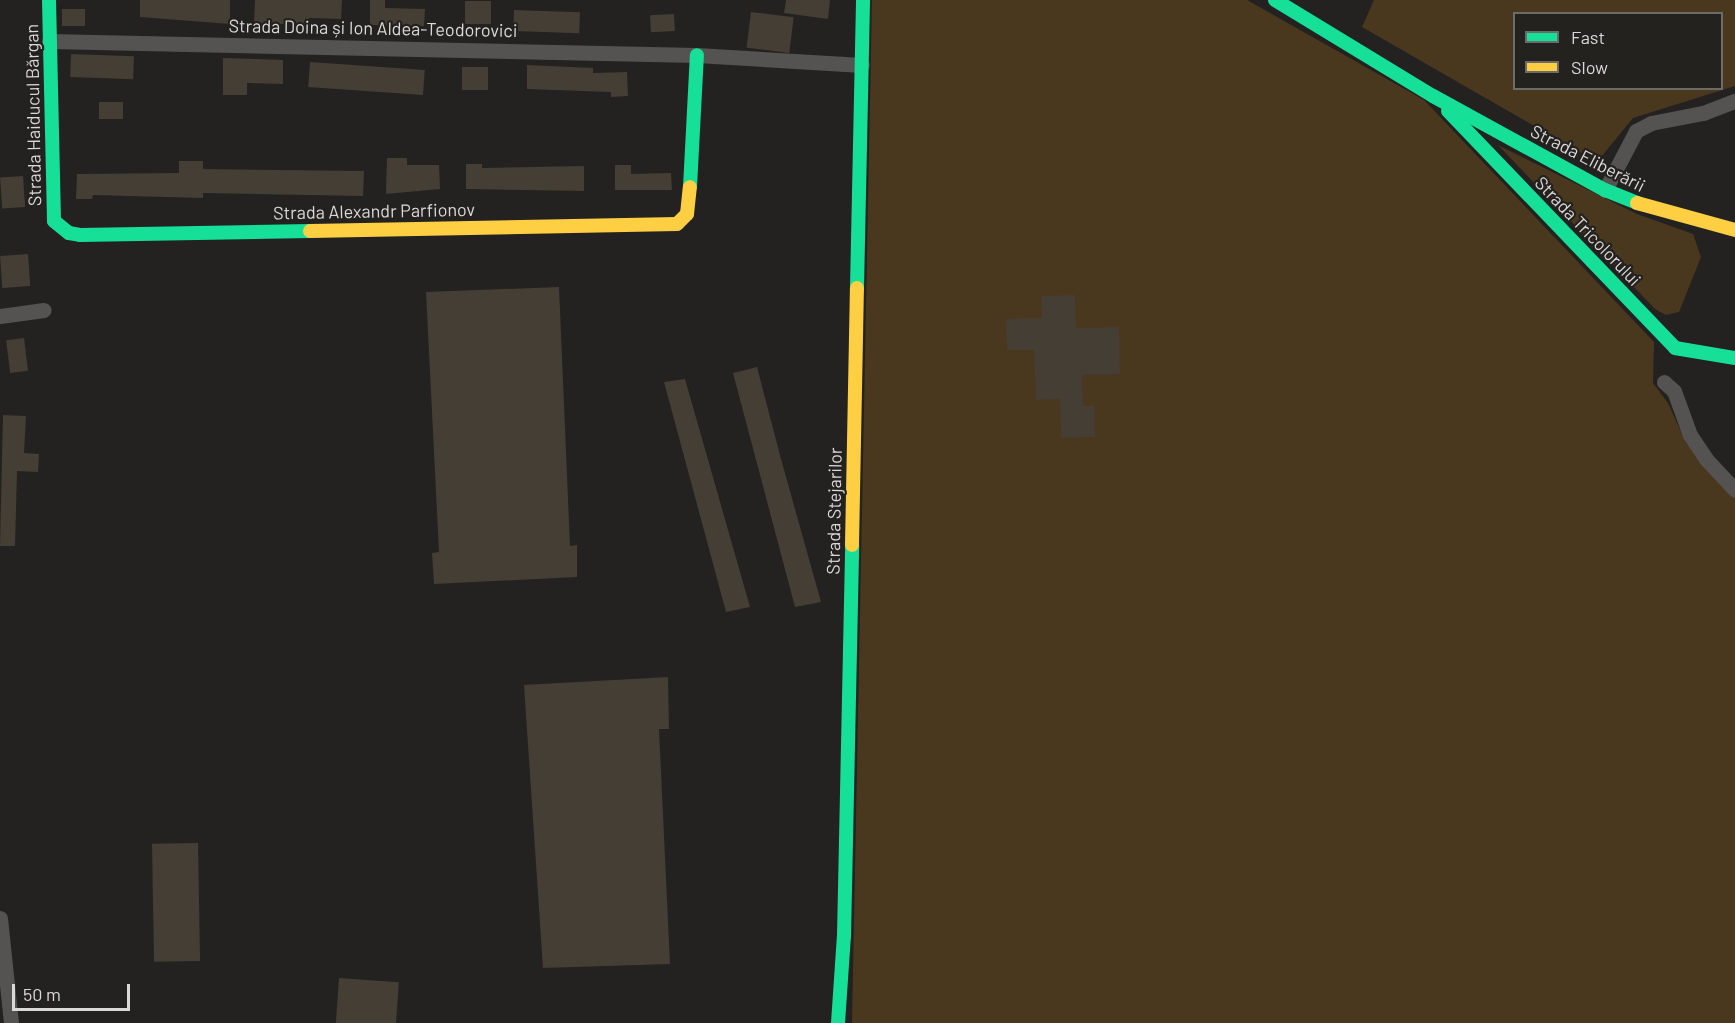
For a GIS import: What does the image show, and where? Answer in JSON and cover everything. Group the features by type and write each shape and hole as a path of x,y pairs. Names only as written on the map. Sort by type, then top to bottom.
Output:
{"street":[{"name":"Strada Haiducul Bărgan","path":"49,0 52,209 54,221 60,226"},
{"name":"Strada Stejarilor","path":"838,1023 844,925 863,0"},
{"path":"1275,0 1433,96"},
{"name":"Strada Doina și Ion Aldea-Teodorovici","path":"49,41 696,55 862,64"},
{"name":"Strada Alexandr Parfionov","path":"60,226 69,234 80,235 678,224 687,214 696,55"},
{"name":"Strada Eliberării","path":"1433,96 1605,190 1655,211 1735,230"},
{"name":"Strada Tricolorului","path":"1433,96 1675,348 1735,358"},
{"path":"1605,190 1636,131 1651,123 1703,113 1735,101"},
{"path":"0,316 44,310"},
{"path":"1664,382 1674,391 1690,435 1706,459 1735,490"},
{"path":"0,918 11,1023"}],"shaded area":[{"path":"872,0 1247,0 1424,100 1654,342 1653,383 1668,403 1686,443 1735,496 1735,1023 852,1023"},
{"path":"1374,0 1735,0 1735,86 1723,90 1723,12 1513,12 1513,90 1722,90 1633,118 1597,162 1362,27"},
{"path":"1498,145 1637,214 1693,234 1701,257 1679,312 1666,315 1655,309"}],"building":[{"path":"140,0 230,0 230,24 140,17"},
{"path":"255,0 342,0 341,19 309,18 309,24 254,24"},
{"path":"370,0 385,0 385,8 425,9 424,26 370,25"},
{"path":"786,0 830,0 828,19 784,13"},
{"path":"465,1 491,1 491,24 465,24"},
{"path":"62,9 85,9 85,26 62,26"},
{"path":"514,10 580,12 579,33 513,31"},
{"path":"751,12 794,17 789,53 747,48"},
{"path":"674,14 675,31 651,32 650,15"},
{"path":"71,54 134,56 133,79 70,77"},
{"path":"223,58 283,60 283,84 247,83 247,95 223,95"},
{"path":"310,62 425,70 423,95 308,87"},
{"path":"527,65 593,68 593,73 627,72 628,96 611,97 611,92 527,89"},
{"path":"462,67 488,67 488,90 462,90"},
{"path":"99,102 123,102 123,119 99,119"},
{"path":"387,158 407,158 407,165 439,165 440,189 386,194"},
{"path":"179,161 203,161 203,169 364,171 363,196 203,193 203,198 93,195 92,199 76,199 77,174 179,173"},
{"path":"466,164 482,164 482,168 584,166 584,191 466,189"},
{"path":"615,165 631,165 631,174 671,173 672,190 615,190"},
{"path":"23,176 25,207 2,209 0,178"},
{"path":"28,254 30,286 2,288 0,256"},
{"path":"559,287 570,546 577,545 577,577 434,584 432,553 439,552 426,292"},
{"path":"1075,295 1076,328 1119,327 1120,374 1082,375 1083,406 1094,406 1095,437 1061,438 1060,399 1036,400 1034,350 1007,350 1006,319 1042,318 1041,296"},
{"path":"24,338 28,371 10,373 6,340"},
{"path":"757,367 821,602 795,607 733,373"},
{"path":"685,379 750,607 726,612 664,382"},
{"path":"3,415 26,416 24,453 39,454 38,472 17,471 15,546 0,546"},
{"path":"668,677 669,729 659,729 670,964 543,968 524,685"},
{"path":"198,843 200,961 154,962 152,844"},
{"path":"339,978 399,982 396,1023 336,1023"}],"traffic: fast":[{"path":"49,0 54,221 69,233 80,235 310,231"},
{"path":"857,288 863,0"},
{"path":"1275,0 1433,96 1605,190 1637,203"},
{"path":"690,187 697,55"},
{"path":"1448,111 1675,348 1735,358"},
{"path":"838,1023 844,936 852,545"}],"traffic: slow":[{"path":"310,231 677,224 687,214 690,187"},
{"path":"1637,203 1735,230"},
{"path":"852,545 857,288"}]}
